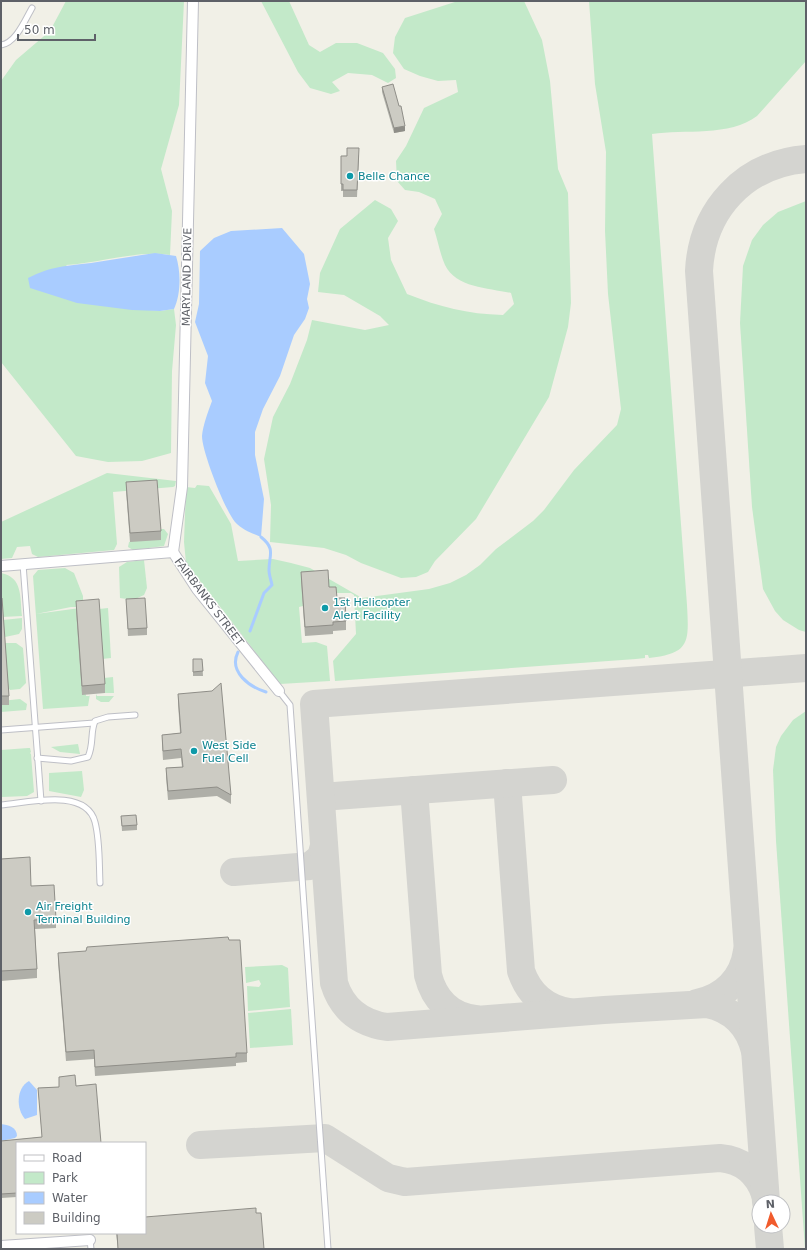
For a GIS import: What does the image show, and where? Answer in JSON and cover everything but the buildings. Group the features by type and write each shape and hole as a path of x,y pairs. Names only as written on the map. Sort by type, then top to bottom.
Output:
{"street":[{"name":"MARYLAND DRIVE","path":"173,552 182,487 193,1"},
{"name":"FAIRBANKS STREET","path":"1,566 173,552 197,589 279,691"},
{"path":"1,1246 90,1244"}],"lane":[{"path":"1,45 11,41 32,8"},
{"path":"23,564 41,800"},
{"path":"279,691 290,705 328,1249"},
{"path":"1,730 94,723 108,717 135,715"},
{"path":"37,758 71,761 88,757 92,748 94,723"},
{"path":"1,804 55,800 79,803 91,812 95,821 100,882"}],"green space":[{"path":"66,1 184,1 179,105 161,169 172,211 170,255 132,255 66,265 106,306 160,311 174,309 176,325 172,371 171,453 142,461 108,462 76,456 1,362 1,81 16,60 50,31"},
{"path":"261,1 289,1 309,45 320,52 336,43 357,43 383,53 395,69 396,78 388,83 372,75 348,73 332,82 340,91 331,94 310,88 298,72"},
{"path":"458,1 524,1 542,40 550,81 558,169 568,193 571,303 568,327 549,397 476,519 435,561 428,572 416,577 401,578 361,563 346,555 324,548 270,542 271,505 264,459 273,417 290,384 307,340 312,320 365,330 389,325 380,316 344,295 318,292 320,273 340,229 375,200 391,209 398,221 388,238 391,260 407,294 431,303 477,313 503,315 514,304 511,293 474,286 465,283 450,273 443,261 434,229 442,214 435,199 419,192 405,190 397,181 396,161 406,146 424,108 458,92 456,80 438,81 420,76 404,69 393,53 395,37 405,18"},
{"path":"589,1 806,1 806,61 757,116 746,123 720,130 652,134 687,605 688,629 684,644 680,649 673,653 649,658 648,655 645,655 645,658 636,659 335,681 333,661 356,634 354,595 351,593 329,593 301,581 303,606 299,607 302,643 316,642 327,646 330,681 280,684 186,563 184,542 186,487 195,488 197,485 209,486 231,524 238,561 273,559 310,568 362,598 429,589 450,583 466,575 480,565 496,549 533,521 544,510 574,470 617,425 621,409 608,294 605,231 606,152 595,84"},
{"path":"806,201 806,632 799,630 783,620 775,611 763,589 752,507 740,323 743,266 752,240 763,225 778,212"},
{"path":"107,473 176,481 175,486 173,487 113,492 117,544 114,550 38,557 32,554 30,546 17,547 12,558 1,559 1,522"},
{"path":"160,529 164,529 168,534 164,546 133,550 128,547 129,542"},
{"path":"144,560 147,588 144,595 133,600 120,598 119,567 127,562"},
{"path":"65,568 74,573 83,596 83,607 71,607 36,614 80,608 86,696 90,696 88,706 43,709 33,576 38,570"},
{"path":"1,573 8,575 17,584 19,589 22,616 2,617"},
{"path":"108,608 111,658 102,659 99,609"},
{"path":"22,618 22,629 19,634 5,637 3,620"},
{"path":"4,643 16,643 23,648 26,683 20,689 10,690 8,687"},
{"path":"113,677 114,693 105,693 104,678"},
{"path":"96,694 97,696 114,696 109,702 101,702 96,699"},
{"path":"20,699 27,704 26,710 1,712 1,701"},
{"path":"806,711 805,1249 776,841 773,770 776,747 781,736 793,720"},
{"path":"78,744 80,754 60,752 51,747"},
{"path":"30,748 34,792 27,796 2,797 1,750"},
{"path":"82,771 84,790 81,797 49,791 49,773"},
{"path":"282,965 288,968 290,1007 248,1011 247,986 259,987 261,984 259,980 246,983 245,967"},
{"path":"291,1009 293,1045 250,1048 248,1013"}],"water":[{"path":"282,228 304,254 310,284 307,299 309,308 305,319 294,335 280,376 263,409 255,432 255,455 264,499 261,537 238,525 231,516 220,494 206,454 202,436 212,401 205,383 208,356 195,322 199,304 200,251 214,238 231,231"},
{"path":"155,253 176,256 180,283 174,309 160,311 132,310 77,303 30,288 28,278 52,269"},
{"path":"29,1081 37,1090 37,1115 25,1119 20,1110 19,1099 22,1088"},
{"path":"1,1124 14,1129 17,1136 15,1138 1,1141"}],"waterway":[{"path":"250,631 264,593 272,585 269,572 271,552 269,545 261,537"},
{"path":"238,652 236,666 242,678 253,686 266,692"}],"taxiway":[{"path":"765,1194 699,271 702,249 708,228 718,210 730,194 746,181 764,170 784,163 806,159"},
{"path":"755,1051 744,1026 732,1014 716,1006 707,1004 604,1010 387,1027 368,1022 353,1013 342,1000 334,983 314,704 806,668"},
{"path":"321,797 553,780"},
{"path":"507,783 521,971 528,987 539,999 552,1007 569,1012"},
{"path":"414,790 428,975 434,992 444,1005 458,1014 475,1019"},
{"path":"234,872 310,866 321,857 324,846"},
{"path":"697,1003 716,997 731,986 741,970 747,951"},
{"path":"200,1145 325,1138 388,1178 405,1182 720,1158 736,1162 748,1169 754,1174 765,1194"},
{"path":"769,1234 770,1249"}],"place":[{"name":"Belle Chance","path":"350,176"},
{"name":"1st Helicopter Alert Facility","path":"325,608"},
{"name":"West Side Fuel Cell","path":"194,751"},
{"name":"Air Freight Terminal Building","path":"28,912"}]}
